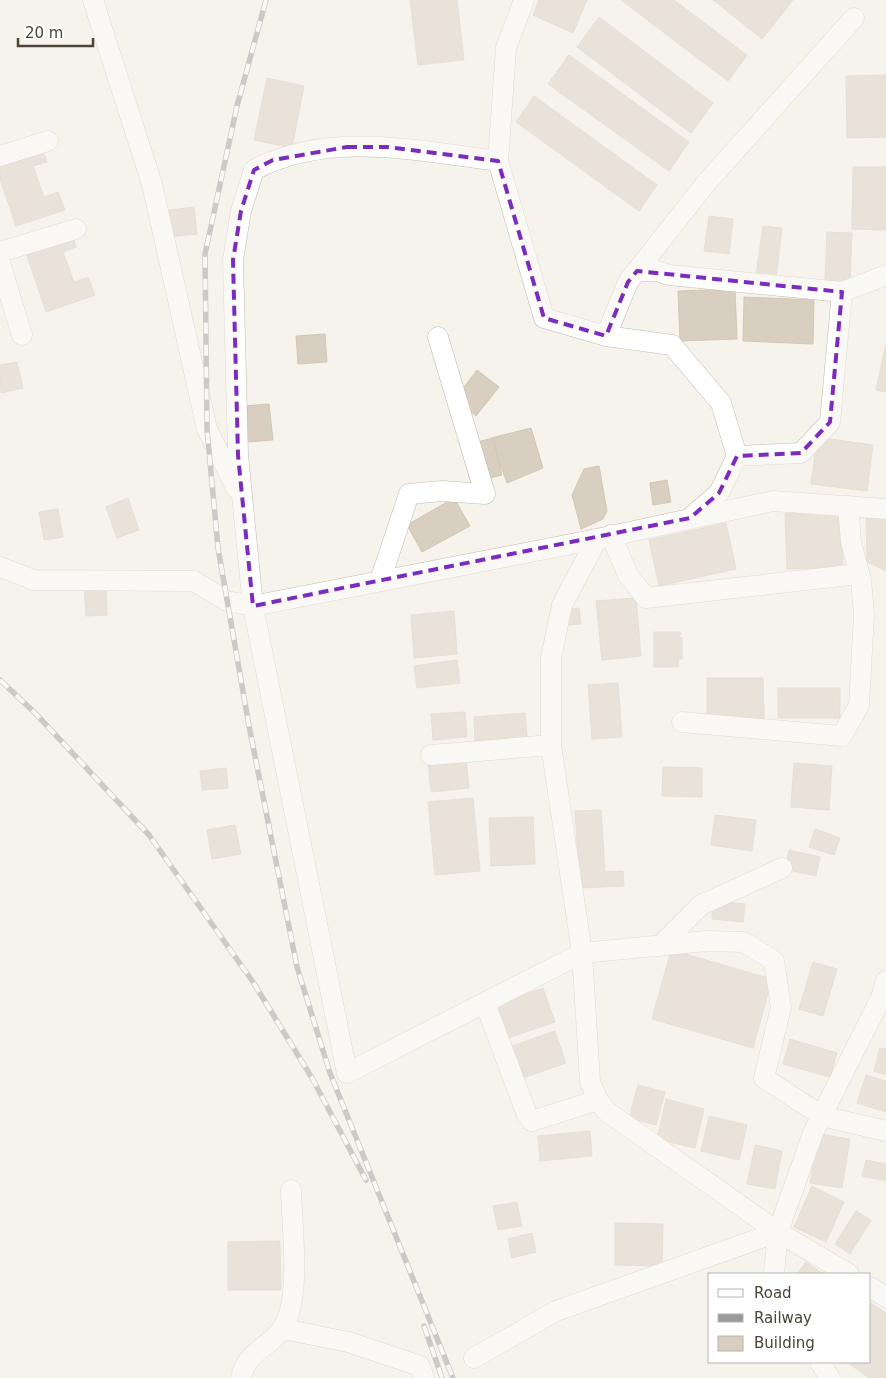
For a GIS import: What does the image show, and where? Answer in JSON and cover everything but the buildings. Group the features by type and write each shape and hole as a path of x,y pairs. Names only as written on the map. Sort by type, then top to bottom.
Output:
{"street":[{"path":"93,0 152,184 207,429 242,501"},
{"path":"524,0 506,48 498,161 544,318 606,336 672,346 721,403 737,456 719,493 690,518"},
{"path":"606,336 628,282 707,182 854,18"},
{"path":"0,156 48,141"},
{"path":"498,161 387,147 347,147 273,160 254,170 241,211 233,260 238,455 253,606 347,1073 582,953 707,941 744,942 774,961 781,1007 764,1078 822,1116 886,1131"},
{"path":"0,252 76,229"},
{"path":"0,263 22,336"},
{"path":"637,271 657,271 670,275 842,292 886,275"},
{"path":"737,456 801,453 830,422 842,292"},
{"path":"380,581 410,494 442,491 485,494 438,338"},
{"path":"0,567 34,580 194,580 228,601 253,606 604,537 773,501 886,509"},
{"path":"682,722 842,736 859,705 864,614 859,574 851,542 848,506"},
{"path":"604,537 628,575 646,598 859,574"},
{"path":"604,537 562,605 551,658 551,745 582,953 590,1082 598,1100 606,1110 778,1232 847,1273"},
{"path":"431,755 551,745"},
{"path":"660,946 701,904 782,868"},
{"path":"774,1273 778,1232 814,1134 881,998 886,981"},
{"path":"485,1003 527,1116 532,1121 598,1100"},
{"path":"241,1378 243,1368 257,1351 283,1329 289,1315 294,1295 291,1190"},
{"path":"474,1358 556,1311 778,1232"},
{"path":"871,1288 886,1297"},
{"path":"283,1329 348,1342 420,1366 424,1378"},
{"path":"821,1363 830,1378"}],"highlighted area":[{"path":"347,147 387,147 498,161 544,318 606,336 628,282 637,271 842,292 830,422 801,453 737,456 719,493 690,518 253,606 238,455 233,260 241,211 254,170 273,160"}],"railway":[{"path":"266,0 237,106 205,254 207,429 218,548 249,726 297,967 330,1073 453,1378"},
{"path":"0,680 35,713 149,835 253,982 312,1078 366,1180"},
{"path":"424,1326 442,1378"}]}
